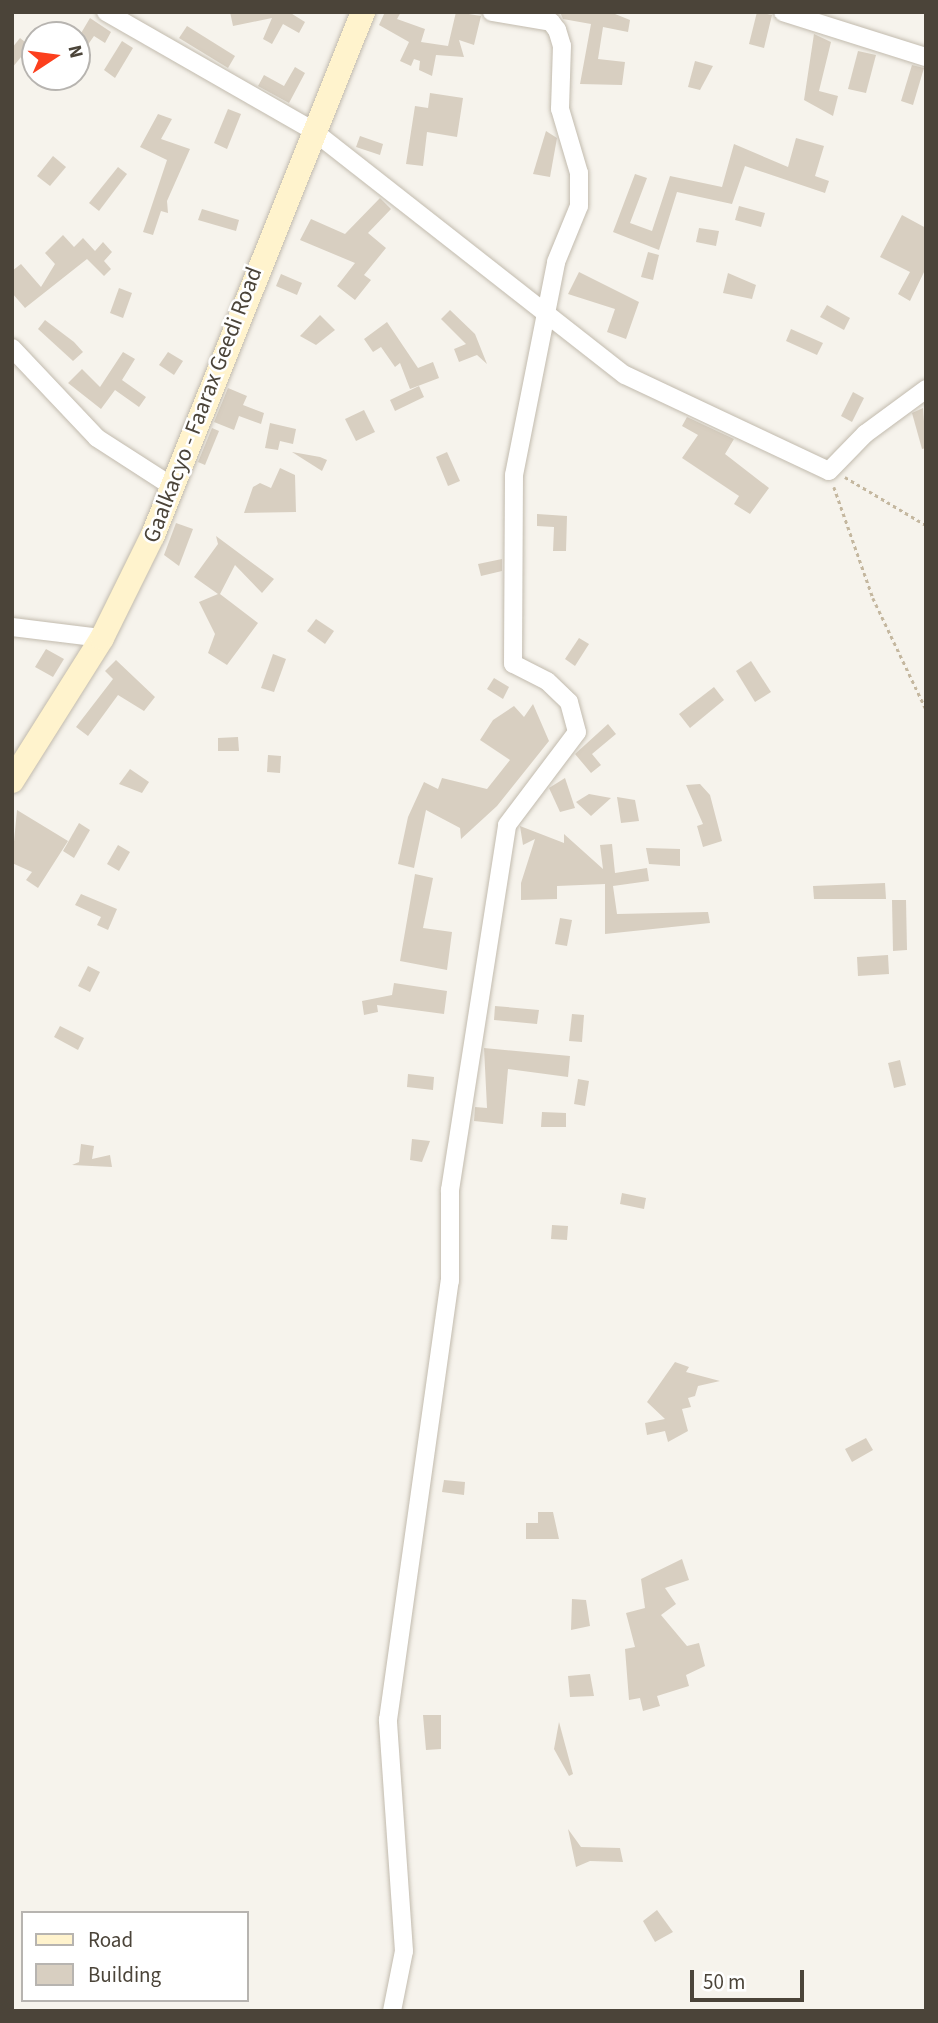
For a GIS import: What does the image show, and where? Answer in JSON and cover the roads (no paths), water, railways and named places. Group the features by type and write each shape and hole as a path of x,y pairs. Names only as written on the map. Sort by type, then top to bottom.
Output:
{"main road":[{"name":"Gaalkacyo - Faarax Geedi Road","path":"12,781 103,638 153,535 170,485 312,130 363,12"}],"street":[{"path":"106,12 312,130 544,315 625,375 829,471 865,433 926,389"},
{"path":"392,2011 404,1951 388,1720 450,1281 450,1190 507,825 577,732 569,702 547,681 513,664 514,475 556,262 579,206 579,173 560,109 562,46 551,22 492,12"},
{"path":"783,12 926,57"},
{"path":"12,348 97,438 170,485"},
{"path":"12,627 103,638"}]}
